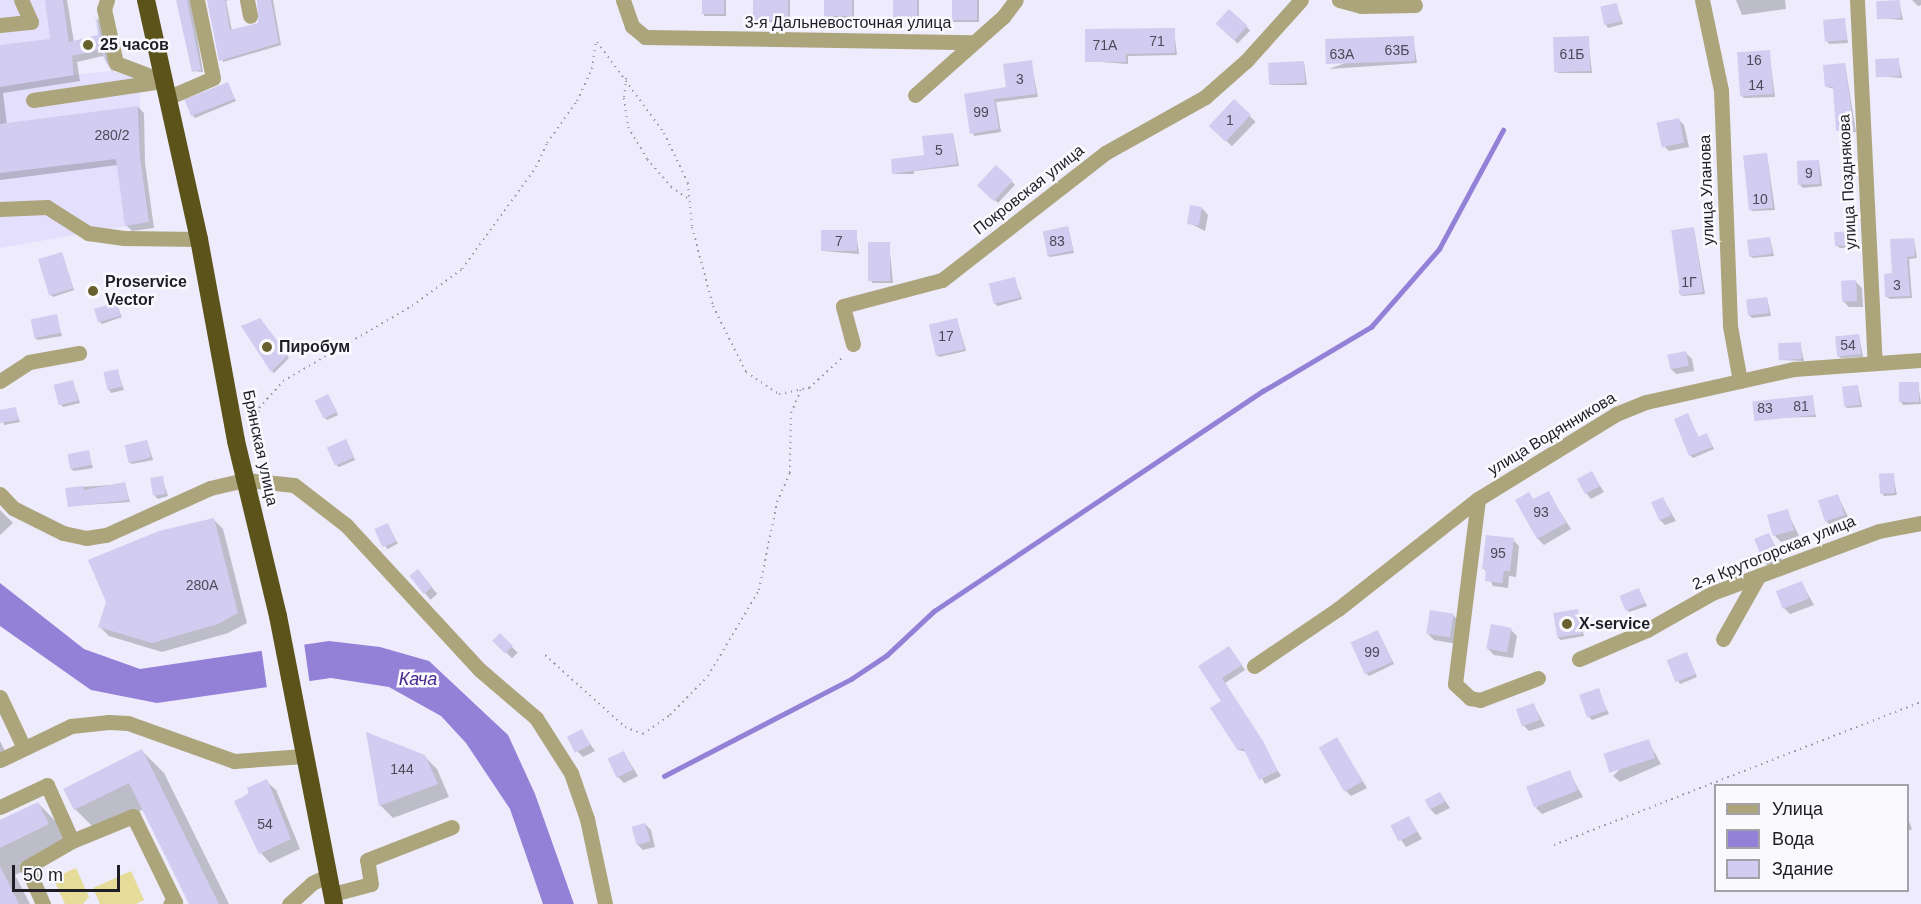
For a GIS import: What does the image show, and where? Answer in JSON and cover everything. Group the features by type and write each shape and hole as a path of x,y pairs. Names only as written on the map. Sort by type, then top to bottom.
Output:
{"highway":[{"name":"Брянская улица","path":"146,0 199,239 246,480 278,616 334,899"}],"street":[{"path":"0,25 31,22 21,0"},
{"path":"107,0 104,9 116,63 165,89"},
{"path":"33,100 165,89 213,78 197,0"},
{"path":"247,0 250,16"},
{"name":"3-я Дальневосточная улица","path":"623,0 632,26 645,38 722,41 973,42"},
{"path":"915,95 1016,0"},
{"name":"Покровская улица","path":"853,344 843,306 942,280 1105,153 1205,97 1246,61 1300,0"},
{"path":"1339,0 1361,6 1415,5"},
{"name":"улица Уланова","path":"1702,0 1721,90 1730,326 1740,381"},
{"name":"улица Позднякова","path":"1857,0 1875,362"},
{"path":"0,209 47,207 97,234 199,239"},
{"path":"0,381 29,362 78,353"},
{"name":"улица Водянникова","path":"1254,666 1357,595 1478,499 1616,414 1646,402 1794,369 1921,360"},
{"path":"0,494 23,513 63,533 86,538 106,535 210,488 246,480 294,485 345,525 480,670 536,718 571,773 587,819 605,904"},
{"path":"1478,499 1455,684 1470,698 1480,700 1538,678"},
{"name":"2-я Крутогорская улица","path":"1579,659 1647,630 1712,593 1880,531 1921,524"},
{"path":"1723,639 1759,575"},
{"path":"0,697 24,748"},
{"path":"0,760 71,726 109,722 128,723 234,761 304,756"},
{"path":"0,807 47,785 72,841"},
{"path":"43,904 27,867 72,841 133,816 175,902 170,904"},
{"path":"334,899 371,884 367,860 452,827"},
{"path":"289,904 312,883 329,875"}],"path":[{"path":"256,436 259,408 283,381 412,306 462,269 529,177 577,101 592,69 596,41 626,78 664,133 688,183 692,227 713,306 746,372 779,394 809,388 853,344"},
{"path":"626,78 624,98 628,127 647,159 671,187 690,200"},
{"path":"545,655 625,727 643,734 670,715 700,684 759,590 777,502 790,473 791,412 801,390"},
{"path":"1554,845 1921,702"}],"shaded area":[{"path":"0,0 63,0 75,75 109,71 140,78 140,156 149,222 0,248"},
{"path":"76,868 89,897 83,904 65,904 53,878"},
{"path":"131,871 144,900 136,904 100,904 93,888"}],"water":[{"name":"Кача","path":"0,583 84,649 140,669 329,641 380,647 429,661 508,735 535,794 574,904 543,904 510,809 466,743 441,716 389,687 331,678 157,703 91,690 0,626"}],"pier":[{"path":"304,643 310,684 267,690 261,649"}],"building":[{"path":"45,0 63,0 69,42 98,35 95,14 108,68 101,49 72,56 74,75 0,87 0,45 50,39"},
{"path":"176,0 187,0 201,70 192,72"},
{"path":"207,0 225,0 230,30 258,23 257,0 271,0 279,43 219,61"},
{"path":"702,0 724,0 724,14 702,14"},
{"path":"753,0 788,0 788,20 753,20"},
{"path":"824,0 852,0 852,16 824,16"},
{"path":"893,0 917,0 917,17 893,17"},
{"path":"952,0 977,0 977,20 952,20"},
{"path":"1900,0 1901,18 1877,19 1876,1"},
{"path":"1617,3 1621,22 1604,25 1600,7"},
{"path":"1229,9 1248,26 1234,41 1216,24"},
{"path":"1845,18 1847,40 1825,42 1823,20"},
{"path":"1175,28 1175,53 1126,54 1126,62 1085,62 1085,29"},
{"path":"1414,36 1415,61 1326,64 1325,39"},
{"path":"1589,36 1590,71 1554,72 1553,37"},
{"path":"1770,50 1773,94 1740,96 1737,52"},
{"path":"1899,58 1900,76 1876,77 1875,59"},
{"path":"1032,60 1036,94 994,99 999,129 970,134 964,94 1006,87 1003,64"},
{"path":"1304,61 1305,83 1269,85 1268,63"},
{"path":"1845,63 1854,130 1836,131 1833,87 1825,87 1823,65"},
{"path":"228,82 235,99 191,116 184,100"},
{"path":"1234,99 1251,115 1226,142 1209,126"},
{"path":"138,106 140,156 149,222 125,226 116,159 0,173 0,124"},
{"path":"1679,118 1684,142 1662,147 1657,123"},
{"path":"953,133 957,164 892,174 891,159 924,155 922,136"},
{"path":"1767,153 1773,208 1749,210 1743,156"},
{"path":"1819,160 1820,184 1798,185 1797,161"},
{"path":"996,165 1013,181 994,201 977,185"},
{"path":"1190,205 1202,207 1199,226 1187,224"},
{"path":"1068,226 1073,250 1048,256 1043,231"},
{"path":"1694,227 1703,292 1680,296 1671,230"},
{"path":"821,230 857,230 857,251 821,251"},
{"path":"1853,231 1854,245 1835,246 1834,232"},
{"path":"1770,237 1772,254 1749,257 1747,240"},
{"path":"1914,238 1915,256 1907,257 1910,296 1885,297 1884,274 1892,273 1890,239"},
{"path":"868,242 890,242 890,281 868,281"},
{"path":"62,252 73,288 49,296 38,259"},
{"path":"1015,277 1020,297 994,304 989,284"},
{"path":"1856,280 1857,301 1842,302 1841,281"},
{"path":"1767,297 1769,313 1748,315 1746,300"},
{"path":"117,302 121,315 98,322 94,309"},
{"path":"57,314 61,333 35,338 31,320"},
{"name":"Пиробум","path":"260,318 288,355 271,372 241,326"},
{"path":"957,318 964,349 936,356 929,325"},
{"path":"1859,334 1861,354 1837,356 1835,337"},
{"path":"1801,342 1802,359 1779,360 1778,343"},
{"path":"1686,351 1689,366 1670,369 1667,355"},
{"path":"118,369 122,387 107,390 103,372"},
{"path":"73,380 78,400 59,405 54,385"},
{"path":"1899,382 1919,382 1919,402 1899,402"},
{"path":"1858,385 1860,405 1844,407 1842,387"},
{"path":"328,394 337,412 324,419 315,401"},
{"path":"1813,395 1815,415 1754,421 1752,401"},
{"path":"16,407 18,420 0,423 0,410"},
{"path":"1688,413 1698,437 1707,433 1712,447 1689,456 1674,419"},
{"path":"346,439 354,457 335,466 327,448"},
{"path":"147,440 151,458 129,463 125,445"},
{"path":"89,450 92,465 70,469 67,454"},
{"path":"1592,471 1600,486 1585,494 1577,479"},
{"path":"1894,473 1895,493 1880,494 1879,474"},
{"path":"163,476 166,494 153,496 150,478"},
{"path":"125,482 129,500 68,507 65,488 83,486 84,490"},
{"path":"1549,491 1566,523 1537,539 1515,500 1529,492 1533,499"},
{"path":"1838,494 1845,515 1825,521 1818,500"},
{"path":"1663,497 1671,515 1659,521 1651,502"},
{"path":"1788,509 1794,530 1773,536 1767,515"},
{"path":"214,518 238,613 218,624 152,643 98,627 106,602 88,560 159,531"},
{"path":"388,523 396,541 382,547 374,529"},
{"path":"1769,533 1779,558 1764,564 1754,539"},
{"path":"1486,535 1514,538 1510,571 1504,571 1502,583 1485,581 1486,569 1482,569"},
{"path":"418,569 432,587 423,594 409,576"},
{"path":"1802,581 1809,599 1783,609 1776,591"},
{"path":"1639,588 1645,603 1626,611 1620,596"},
{"path":"1578,609 1582,634 1557,638 1553,613"},
{"path":"1430,610 1454,614 1450,637 1426,634"},
{"path":"1491,624 1512,628 1507,653 1486,649"},
{"path":"1378,630 1392,662 1365,674 1351,642"},
{"path":"500,633 513,646 505,654 492,641"},
{"path":"1229,646 1242,665 1222,678 1263,741 1278,771 1259,780 1243,748 1238,751 1210,708 1221,701 1198,666"},
{"path":"1687,652 1696,674 1676,682 1667,660"},
{"path":"1599,688 1607,711 1587,718 1579,695"},
{"path":"1534,703 1540,720 1522,726 1516,709"},
{"path":"582,729 590,745 575,753 567,737"},
{"path":"366,732 425,755 438,784 379,806"},
{"path":"1337,737 1362,781 1344,792 1319,748"},
{"path":"1649,739 1655,758 1610,773 1603,754"},
{"path":"142,749 219,904 189,904 129,783 74,810 63,789"},
{"path":"624,751 633,770 617,778 608,759"},
{"path":"1570,770 1578,791 1534,807 1526,787"},
{"path":"267,779 291,839 259,854 234,801 249,794 247,788"},
{"path":"1440,792 1445,802 1430,810 1425,800"},
{"path":"38,802 49,824 0,848 0,820"},
{"path":"1409,816 1417,832 1398,842 1390,826"},
{"path":"645,823 650,841 637,845 632,827"},
{"path":"0,866 19,904 0,904"}],"waterway":[{"path":"664,776 851,679 887,655 934,611 1263,391 1371,327 1439,249 1503,130"}],"place":[{"name":"25 часов","path":"88,45"},
{"name":"Proservice Vector","path":"93,291"},
{"name":"Пиробум","path":"267,347"},
{"name":"X-service","path":"1567,624"}]}
